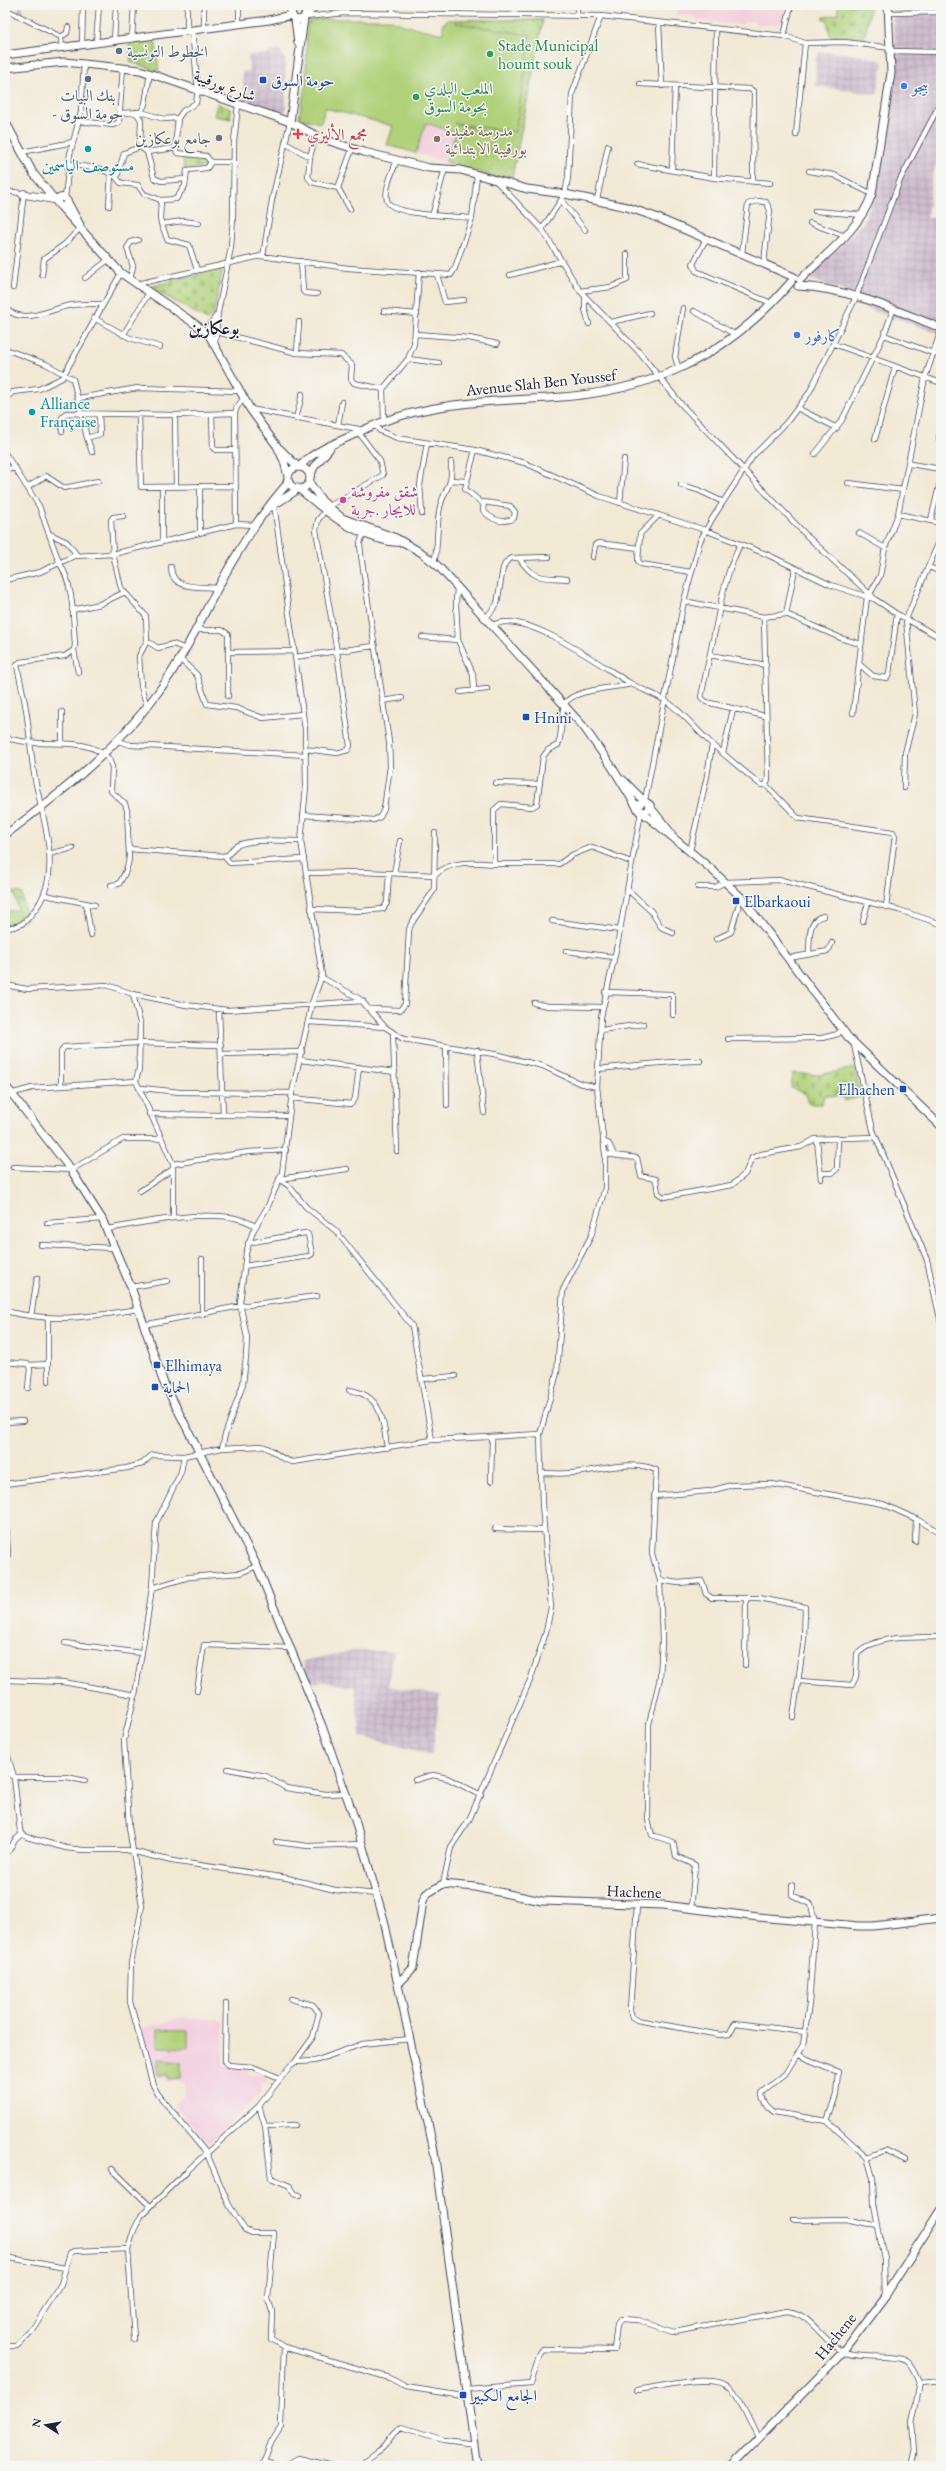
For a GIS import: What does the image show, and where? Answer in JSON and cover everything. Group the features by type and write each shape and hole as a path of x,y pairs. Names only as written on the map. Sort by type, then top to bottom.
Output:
{"main road":[{"path":"290,122 298,48 305,16 305,10 296,5 293,17 298,48"},
{"path":"5,55 96,44 239,23 305,16 317,5"},
{"name":"Avenue Slah Ben Youssef","path":"298,467 308,458 334,443 384,421 449,406 600,393 659,378 679,370 715,351 737,335 845,236 862,215 872,194 890,81 891,50 888,5"},
{"name":"شارع بورقيبة","path":"5,68 51,62 84,63 123,66 150,73 290,122 316,135 352,148 429,168 461,170 527,189 563,197 597,200 653,216 742,253 784,273 796,281 812,287 856,297 941,329"},
{"path":"5,121 33,173 59,201 108,260 133,282 205,332 215,344 250,409 277,446 298,467 305,469 309,480 326,509"},
{"path":"273,503 294,492 297,488 306,485 314,467 334,443"},
{"path":"277,446 284,461 290,485 297,488 326,509 345,526 364,531 390,542 400,542 414,548 434,563 564,704 592,738 640,810 672,835 741,897 789,958 841,1029 854,1043 937,1119 941,1126"},
{"path":"5,835 42,807 105,755 147,708 186,649 218,588 255,525 286,485 291,470 298,467"},
{"path":"618,776 644,800 672,835"},
{"path":"640,810 638,804 644,800"},
{"path":"640,810 648,811 650,807"},
{"path":"5,1086 71,1170 107,1229 131,1287 143,1326 163,1381 257,1566 346,1793 377,1894 398,1983 434,2152 468,2389 477,2466"},
{"path":"398,1983 413,1968 423,1901 426,1894 443,1884"},
{"name":"Hachene","path":"443,1884 475,1887 542,1901 637,1904 815,1922 873,1926 941,1918"},
{"name":"Hachene","path":"732,2466 843,2352 885,2296 941,2208"}],"street":[{"path":"82,45 83,5"},
{"path":"96,44 99,5"},
{"path":"114,41 116,5"},
{"path":"132,39 134,5"},
{"path":"187,5 198,90 196,104 183,111 178,118 175,148 179,154 206,156 211,162"},
{"path":"204,5 204,29"},
{"path":"239,5 239,23"},
{"path":"391,5 394,13"},
{"path":"577,5 577,16"},
{"path":"784,36 791,5"},
{"path":"5,9 18,14 61,37"},
{"path":"889,13 941,12"},
{"path":"305,16 345,13 601,16 659,24 784,36 805,43 845,42 891,50 941,52"},
{"path":"542,229 563,197 568,178 572,94 601,16"},
{"path":"659,24 662,86"},
{"path":"61,37 67,33 68,27"},
{"path":"714,178 717,88 716,29"},
{"path":"61,37 62,48"},
{"path":"796,135 805,43"},
{"path":"5,191 59,201 79,121 84,63"},
{"path":"79,121 116,125 119,122 123,66"},
{"path":"139,112 145,104 150,73"},
{"path":"640,84 750,90 754,92 753,181"},
{"path":"672,170 675,86"},
{"path":"644,800 666,700 684,601 691,572 705,530 744,468 762,445 799,408 834,344 856,297 893,196 941,102"},
{"path":"215,344 218,312 229,262 233,218 234,127 238,105"},
{"path":"120,113 139,112 164,119 178,118"},
{"path":"139,112 141,120 140,147"},
{"path":"263,256 273,195 290,122"},
{"path":"316,135 308,169 310,180 338,188 350,209"},
{"path":"22,152 73,142"},
{"path":"285,143 310,157"},
{"path":"597,200 608,146"},
{"path":"140,147 147,152 152,173 157,180 186,178"},
{"path":"117,177 124,153 140,147"},
{"path":"147,152 175,148"},
{"path":"338,188 352,148"},
{"path":"397,160 387,201 397,210 472,218"},
{"path":"211,162 233,162"},
{"path":"69,164 82,164 111,174 117,177 121,183 138,185 142,193 161,200 176,200 185,186 187,170 207,168 211,162"},
{"path":"637,164 714,178 770,183"},
{"path":"433,213 445,168"},
{"path":"809,171 834,175 872,194"},
{"path":"109,206 111,174"},
{"path":"138,240 131,242 127,248 133,266 133,282 263,256 348,268 451,275 454,272 472,218 478,175"},
{"path":"495,180 542,229 580,291 611,322 681,404 744,468 808,537 869,596 896,614 941,638"},
{"path":"13,288 24,194"},
{"path":"563,197 586,230"},
{"path":"161,200 161,224 169,241 190,246 197,270"},
{"path":"742,253 748,204 757,201 766,202 770,210 764,263"},
{"path":"815,211 862,215"},
{"path":"161,224 183,221 199,223"},
{"path":"810,223 845,236"},
{"path":"42,275 44,259 65,244 80,228"},
{"path":"706,239 693,264 696,271 774,301"},
{"path":"580,291 611,286 627,280 627,254"},
{"path":"86,278 108,260"},
{"path":"300,261 303,291 306,293 317,294"},
{"path":"510,275 562,261"},
{"path":"5,399 17,390 46,387 59,381 65,373 94,318 121,272"},
{"path":"384,421 383,390 408,359 416,334 418,272"},
{"path":"437,275 445,302 464,300"},
{"path":"123,335 149,293"},
{"path":"586,296 585,309 589,324"},
{"path":"5,307 9,311 19,315 36,315 75,305 102,304"},
{"path":"679,370 675,357 683,308"},
{"path":"815,454 837,428 884,335 893,310"},
{"path":"5,318 9,311"},
{"path":"384,311 417,314"},
{"path":"694,311 737,335"},
{"path":"205,332 218,312"},
{"path":"611,322 650,313"},
{"path":"94,318 123,335 160,347"},
{"path":"297,353 299,322"},
{"path":"853,713 861,644 869,596 880,576 885,548 898,514 910,464 925,378 941,329"},
{"path":"217,332 297,353 341,355 352,365 351,379 354,383 383,390"},
{"path":"416,334 469,338 497,344"},
{"path":"884,335 941,356"},
{"path":"834,344 941,383"},
{"path":"5,350 27,356 65,373 75,382 87,438 92,452"},
{"path":"408,359 439,363"},
{"path":"875,439 895,367"},
{"path":"79,398 138,388 242,395 235,413 236,524"},
{"path":"296,419 302,394"},
{"path":"338,425 342,402"},
{"path":"799,408 837,428"},
{"path":"250,409 296,419 338,425 361,431 380,461 383,474 326,509 318,520 316,530 337,652 350,748 346,752 339,754 306,749"},
{"path":"62,431 63,415 81,413 175,415 235,413"},
{"path":"87,438 100,434 99,414"},
{"path":"139,414 140,486 142,488 236,486"},
{"path":"212,414 213,448 216,450 236,450"},
{"path":"175,415 176,487"},
{"path":"939,439 941,424"},
{"path":"375,425 389,435 427,443 475,450 530,465 620,503 705,530 844,590 869,596"},
{"path":"422,514 420,485 427,443"},
{"path":"475,450 466,481 466,492 480,499 483,510 490,518 504,521 514,518 515,512 510,506 488,502 482,503"},
{"path":"5,453 28,487 50,534 59,562 66,574 72,610 74,650 78,672"},
{"path":"620,503 624,459"},
{"path":"434,563 439,540 440,507 452,480 451,462"},
{"path":"910,464 941,468"},
{"path":"5,470 16,468"},
{"path":"28,487 46,476 64,488 98,481"},
{"path":"931,520 941,478"},
{"path":"452,480 466,481"},
{"path":"848,483 903,490"},
{"path":"681,485 698,490 723,502"},
{"path":"200,486 200,532"},
{"path":"162,488 162,542"},
{"path":"222,1448 225,1434 244,1379 247,1338 240,1306 248,1244 255,1226 268,1206 279,1179 286,1150 292,1093 312,1003 321,977 321,963 301,841 306,749 295,657 273,503"},
{"path":"898,514 941,523"},
{"path":"659,515 642,531 638,561 641,564 691,572"},
{"path":"123,516 113,517 111,520 113,554 124,593 146,616 147,641 139,656 141,686 147,708"},
{"path":"5,580 40,572 77,555 113,554 236,524 255,525"},
{"path":"303,816 374,820 380,817 384,809 390,755 361,555 360,543 364,531"},
{"path":"50,534 67,542 77,555"},
{"path":"859,534 885,548"},
{"path":"904,788 905,754 915,714 909,668 906,619 941,538"},
{"path":"593,557 595,545 598,544 639,548"},
{"path":"740,544 730,568 702,697 706,702 766,716"},
{"path":"485,618 497,602 504,564 512,558 550,557"},
{"path":"519,558 528,572 536,576 567,579"},
{"path":"929,566 941,572"},
{"path":"171,567 172,578 177,583 218,588"},
{"path":"786,614 795,569"},
{"path":"844,590 850,586 851,579"},
{"path":"457,587 456,604 458,640 472,674 474,690"},
{"path":"72,610 100,604 124,593"},
{"path":"684,601 764,618 786,614 843,640 861,644"},
{"path":"859,664 873,676 887,678 889,674 896,614"},
{"path":"764,618 768,779 766,785"},
{"path":"492,626 503,621 524,624 583,653 632,684 666,700 685,716 712,744 761,786 766,785"},
{"path":"197,630 227,632 229,652 228,696"},
{"path":"422,637 458,640"},
{"path":"147,641 153,647 173,644 186,649"},
{"path":"295,657 374,646"},
{"path":"5,928 16,928 25,924 45,895 49,854 42,807 35,779 18,664 65,656 74,650"},
{"path":"229,652 294,651"},
{"path":"710,655 766,665"},
{"path":"180,659 197,675 207,704 236,708 263,718 302,714"},
{"path":"494,864 494,810 501,804 535,806 544,757 548,750 557,747 559,742 564,704 570,697 579,693 632,684"},
{"path":"460,692 487,689"},
{"path":"382,700 402,698"},
{"path":"723,753 733,709"},
{"path":"62,712 62,742"},
{"path":"5,738 37,743 62,742 91,748 105,755 112,763 111,791 125,804 127,810 128,849 127,868 119,884 111,885"},
{"path":"118,741 131,745 306,755"},
{"path":"690,851 708,776 712,744"},
{"path":"495,783 540,784"},
{"path":"766,785 798,818 893,832 895,836 886,907"},
{"path":"443,1884 451,1847 469,1820 481,1795 531,1678 546,1632 551,1607 544,1530 540,1434 557,1373 563,1290 588,1243 602,1200 606,1176 605,1154 597,1087 602,1007 628,890 640,810"},
{"path":"370,1009 396,1010 404,1007 407,986 410,926 432,895 435,886 435,833"},
{"path":"128,849 224,856 228,855 232,848 239,845 268,841 301,841"},
{"path":"311,908 361,911 383,909 387,903 392,873 400,841"},
{"path":"306,873 392,873 435,875 446,866 470,863 559,864 572,855 592,847 631,862"},
{"path":"49,854 72,848"},
{"path":"224,856 230,863 304,858"},
{"path":"698,887 716,887 725,882 781,880 886,907 941,924"},
{"path":"628,890 651,911 661,928 673,933"},
{"path":"45,895 95,905"},
{"path":"716,939 731,932 741,897"},
{"path":"863,921 868,903"},
{"path":"86,904 91,935"},
{"path":"809,953 812,923 818,918 824,916"},
{"path":"552,921 620,930"},
{"path":"789,958 809,953 828,951 832,943"},
{"path":"566,951 614,957"},
{"path":"321,977 363,1001 385,1027 393,1034 408,1040 477,1050 543,1066 579,1083 597,1087"},
{"path":"5,985 27,989 107,985 132,994 186,1005 219,1009 363,1001"},
{"path":"605,992 672,995 673,1015"},
{"path":"132,994 140,1023 138,1043 139,1069 136,1081 141,1088 149,1114 160,1139 168,1150 173,1166 173,1217"},
{"path":"534,1003 548,1006 602,1007"},
{"path":"219,1009 223,1115"},
{"path":"309,1022 385,1027"},
{"path":"600,1030 644,1024"},
{"path":"728,1039 822,1038 838,1034 841,1029"},
{"path":"393,1034 397,1151"},
{"path":"61,1085 61,1052 64,1047 138,1043 221,1045"},
{"path":"854,1043 875,1137 927,1260 941,1323"},
{"path":"446,1046 447,1105"},
{"path":"477,1050 484,1113"},
{"path":"221,1054 302,1052"},
{"path":"300,1060 395,1072"},
{"path":"598,1069 641,1066 664,1061 700,1061"},
{"path":"292,1098 351,1104 355,1099 360,1067"},
{"path":"10,1094 32,1088 61,1085 136,1081"},
{"path":"141,1088 180,1092 292,1093"},
{"path":"149,1114 289,1116"},
{"path":"605,1154 637,1158 641,1176 656,1178 658,1193 664,1197 732,1185 741,1179 752,1158 756,1155 801,1147 815,1139 875,1137"},
{"path":"13,1167 71,1170 123,1139 160,1139"},
{"path":"821,1173 832,1173 837,1169 838,1139"},
{"path":"817,1140 821,1179"},
{"path":"603,1141 609,1144 614,1155"},
{"path":"140,1192 173,1166 248,1152 286,1150"},
{"path":"279,1179 347,1169"},
{"path":"279,1179 289,1186 306,1207 336,1231 363,1268 410,1323 422,1379 432,1440"},
{"path":"107,1229 173,1217 238,1217 255,1226"},
{"path":"48,1223 102,1219"},
{"path":"244,1266 309,1256 312,1254 308,1234 306,1233 248,1244"},
{"path":"42,1245 116,1248"},
{"path":"202,1259 202,1315"},
{"path":"31,1316 37,1278"},
{"path":"131,1287 167,1281"},
{"path":"143,1326 240,1306 317,1296"},
{"path":"5,1311 48,1319 85,1318 138,1309"},
{"path":"48,1319 48,1381"},
{"path":"5,1362 26,1363 29,1365 48,1364"},
{"path":"28,1388 29,1365"},
{"path":"422,1379 454,1376"},
{"path":"348,1390 369,1396 380,1410 387,1448"},
{"path":"5,1422 23,1421"},
{"path":"5,1484 127,1468 142,1464 152,1455 159,1454 184,1456 222,1448 265,1447 281,1459 293,1462 432,1440 492,1438 540,1434"},
{"path":"491,1481 492,1438"},
{"path":"184,1456 181,1472 156,1523 152,1588 135,1695 124,1740 132,1851 142,1906 130,1977 131,2009 153,2085 207,2154 229,2204 245,2230 252,2233 274,2234 268,2299 272,2311 271,2339 284,2347 390,2378 406,2387 469,2398"},
{"path":"541,1472 571,1473 618,1467 650,1467 656,1470 657,1476 654,1496 652,1554 660,1580 662,1641 660,1678 649,1724 648,1820 652,1835 673,1842 676,1856 695,1865 690,1909"},
{"path":"654,1496 710,1491 732,1485 772,1484 883,1504 916,1519 941,1533"},
{"path":"915,1541 916,1519"},
{"path":"495,1529 544,1530"},
{"path":"5,1531 7,1532 8,1556"},
{"path":"152,1588 189,1577 240,1573 257,1566"},
{"path":"660,1580 678,1583 702,1581 708,1597 759,1598 805,1607 806,1612 799,1681 793,1717"},
{"path":"745,1666 746,1598"},
{"path":"799,1681 852,1685 856,1677 857,1654 863,1649 882,1640 900,1637 941,1637"},
{"path":"65,1643 141,1653"},
{"path":"197,1692 204,1645 290,1648"},
{"path":"5,1680 63,1682 135,1695"},
{"path":"5,1746 14,1777 22,1834 5,1857"},
{"path":"228,1769 266,1776 286,1788 326,1794 346,1793"},
{"path":"5,1772 14,1777 67,1777 85,1782"},
{"path":"415,1780 433,1775 447,1778 481,1795"},
{"path":"22,1834 51,1845 84,1850 132,1851 172,1861 287,1878 335,1890 377,1894"},
{"path":"5,1838 9,1851"},
{"path":"276,1842 308,1846 362,1844"},
{"path":"792,1886 792,1895 811,1904 815,1922 805,2032 798,2055 785,2074 762,2093 764,2102 774,2112 827,2121 868,2158 873,2178 878,2226 884,2260 885,2296"},
{"path":"637,1904 630,2010 632,2017 637,2020 720,2034 729,2034 735,2023 805,2032"},
{"path":"134,2339 128,2249 134,2230 150,2206 260,2106 313,2037 319,2014 313,2005 291,1999"},
{"path":"226,2004 225,2062 229,2065 253,2067 280,2078"},
{"path":"295,2062 316,2061 362,2044 410,2039"},
{"path":"798,2055 838,2072 836,2095 827,2121"},
{"path":"260,2106 271,2178 290,2186 295,2194 299,2195"},
{"path":"264,2126 296,2125"},
{"path":"868,2158 885,2150 905,2160"},
{"path":"112,2169 150,2206"},
{"path":"793,2220 840,2218 856,2220 878,2226"},
{"path":"5,2346 17,2346 30,2333 61,2284 67,2258 74,2252 128,2249"},
{"path":"5,2257 65,2268"},
{"path":"468,2389 531,2384 540,2353 543,2349 614,2350 617,2324 624,2319 638,2320 673,2332 783,2311 793,2312 799,2315 843,2352 862,2357 905,2359 914,2371 920,2383 912,2423 914,2452 911,2466"},
{"path":"284,2347 281,2426 263,2464 284,2466 298,2458 332,2466"},
{"path":"637,2390 699,2381 718,2381 732,2389 759,2439"},
{"path":"920,2383 941,2381"},
{"path":"360,2466 368,2457 382,2449 393,2433 402,2427 444,2440 475,2444"}],"shaded area":[{"path":"581,5 627,5 624,10 598,6 597,10 581,8"},
{"path":"645,5 786,5 782,22 776,25 757,25 755,21 745,21 741,25 696,20 696,17 676,15 676,10 657,8 651,10"},
{"path":"891,5 941,5 941,152 932,177 927,217 941,218 941,334 857,305 860,297 807,278 864,222 875,191 893,81 895,41"},
{"path":"280,49 285,60 286,110 282,113 245,101 245,94 249,93 249,89 244,90 242,72 249,71 248,55 267,54"},
{"path":"820,52 846,53 880,60 883,63 877,94 816,86 815,59"},
{"name":"مدرسة مفيدة بورقيبة الابتدائية","path":"426,123 456,133 446,162 416,153"},
{"path":"351,1651 394,1651 388,1686 440,1695 432,1755 360,1736 355,1687 325,1682 310,1683 302,1661"},
{"path":"183,2017 224,2020 223,2065 248,2066 248,2075 266,2075 267,2077 267,2083 262,2083 261,2093 209,2143 174,2105 185,2095 185,2085 183,2082 166,2082 166,2078 156,2078 142,2029"}],"green space":[{"path":"838,5 871,5 864,39 830,37 827,19 823,20 823,17 838,14"},
{"name":"الملعب البلدي بحومة السوق","path":"316,19 389,19 404,25 443,34 443,23 446,23 446,20 543,20 511,182 446,162 456,133 426,123 416,153 387,145 393,126 325,108 321,123 299,118 306,83 307,24"},
{"path":"457,20 543,20 511,182 446,162 452,145 488,156 494,135 454,123 515,132 531,35 456,23"},
{"path":"155,38 159,71 131,62 129,42"},
{"path":"217,103 230,109 231,119 214,116"},
{"path":"183,156 205,157 206,167 184,169"},
{"path":"220,268 222,272 214,314 207,320 150,287"},
{"path":"14,892 22,893 26,919 16,924 5,925 5,912 18,910"},
{"path":"855,1068 861,1097 844,1101 843,1097 825,1095 821,1104 809,1104 806,1094 791,1088 793,1073 818,1075"},
{"path":"158,2029 188,2030 188,2048 158,2047"},
{"path":"158,2060 181,2062 181,2078 168,2079 168,2075 158,2075"}],"tunnel":[{"path":"19,13 21,6"}],"place":[{"name":"الخطوط التونسية","path":"119,51"},
{"name":"Stade Municipal houmt souk","path":"490,54"},
{"name":"بنك البيات - حومة السوق","path":"88,79"},
{"name":"حومة السوق","path":"263,80"},
{"name":"بيجو","path":"904,86"},
{"name":"الملعب البلدي بحومة السوق","path":"416,97"},
{"name":"مجمع الأليزي","path":"298,134"},
{"name":"جامع بوعكازين","path":"219,138"},
{"name":"مدرسة مفيدة بورقيبة الابتدائية","path":"437,139"},
{"name":"مستوصف الياسمين","path":"88,149"},
{"name":"كارفور","path":"797,335"},
{"name":"Alliance Française","path":"32,412"},
{"name":"شقق مفروشة للايجار .جربة","path":"343,500"},
{"name":"Hnini","path":"526,717"},
{"name":"Elbarkaoui","path":"736,901"},
{"name":"Elhachen","path":"903,1089"},
{"name":"Elhimaya","path":"157,1365"},
{"name":"الحماية","path":"155,1387"},
{"name":"الجامع الكبير","path":"463,2395"}],"district":[{"name":"بوعكازين","path":"214,328"}]}
